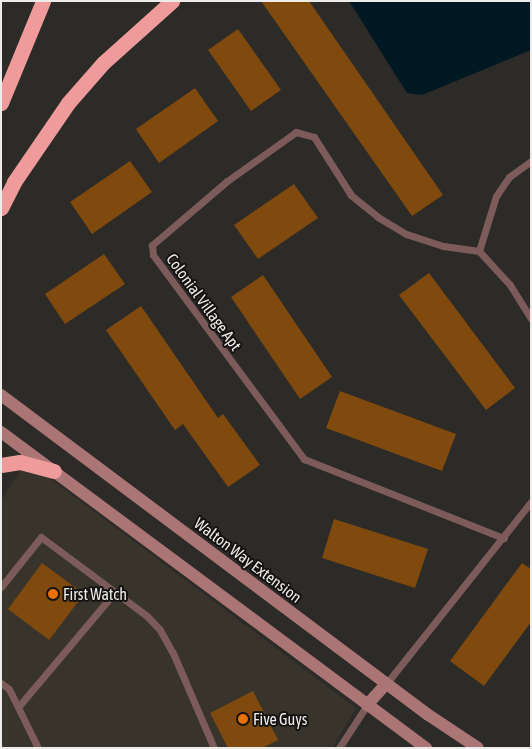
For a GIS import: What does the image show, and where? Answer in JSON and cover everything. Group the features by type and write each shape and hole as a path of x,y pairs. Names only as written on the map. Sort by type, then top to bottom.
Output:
{"highway":[{"path":"1,103 43,1"},
{"path":"1,208 19,174 68,103 103,63 172,1"},
{"path":"1,465 20,462 54,471"}],"main road":[{"name":"Walton Way Extension","path":"1,395 386,684 478,748"},
{"path":"1,432 426,748"},
{"path":"367,705 386,684"}],"lane":[{"name":"Colonial Village Apt","path":"479,251 443,246 406,234 378,217 351,195 314,137 296,132 227,181 152,246 153,255 304,459 504,538"},
{"path":"531,161 509,177 496,196 479,251 510,285 531,320"},
{"path":"386,684 531,502"},
{"path":"1,587 41,537 147,616 160,630 214,748"},
{"path":"19,706 115,592"},
{"path":"1,683 9,689 19,706 38,748"},
{"path":"339,748 367,705"}],"shaded area":[{"path":"22,468 43,473 356,708 332,748 1,748 1,501"}],"water":[{"path":"349,1 531,1 531,50 422,95 407,93"}],"building":[{"path":"261,1 309,1 443,195 412,216"},
{"path":"238,29 281,90 251,111 208,50"},
{"path":"195,88 218,121 159,163 136,129"},
{"path":"130,161 152,192 92,234 70,202"},
{"path":"294,184 318,218 258,259 234,225"},
{"path":"104,254 125,284 65,324 45,294"},
{"path":"429,273 515,388 486,410 399,295"},
{"path":"263,275 332,377 300,399 231,297"},
{"path":"141,306 218,418 223,414 260,465 228,487 183,424 175,430 106,330"},
{"path":"340,391 456,434 442,471 326,428"},
{"path":"334,519 428,549 415,588 322,558"},
{"path":"42,563 84,594 49,640 8,609"},
{"path":"522,563 531,569 531,622 484,686 450,661"},
{"path":"253,691 278,740 262,748 228,748 210,713"}],"place":[{"name":"First Watch","path":"53,594"},
{"name":"Five Guys","path":"243,719"}]}
